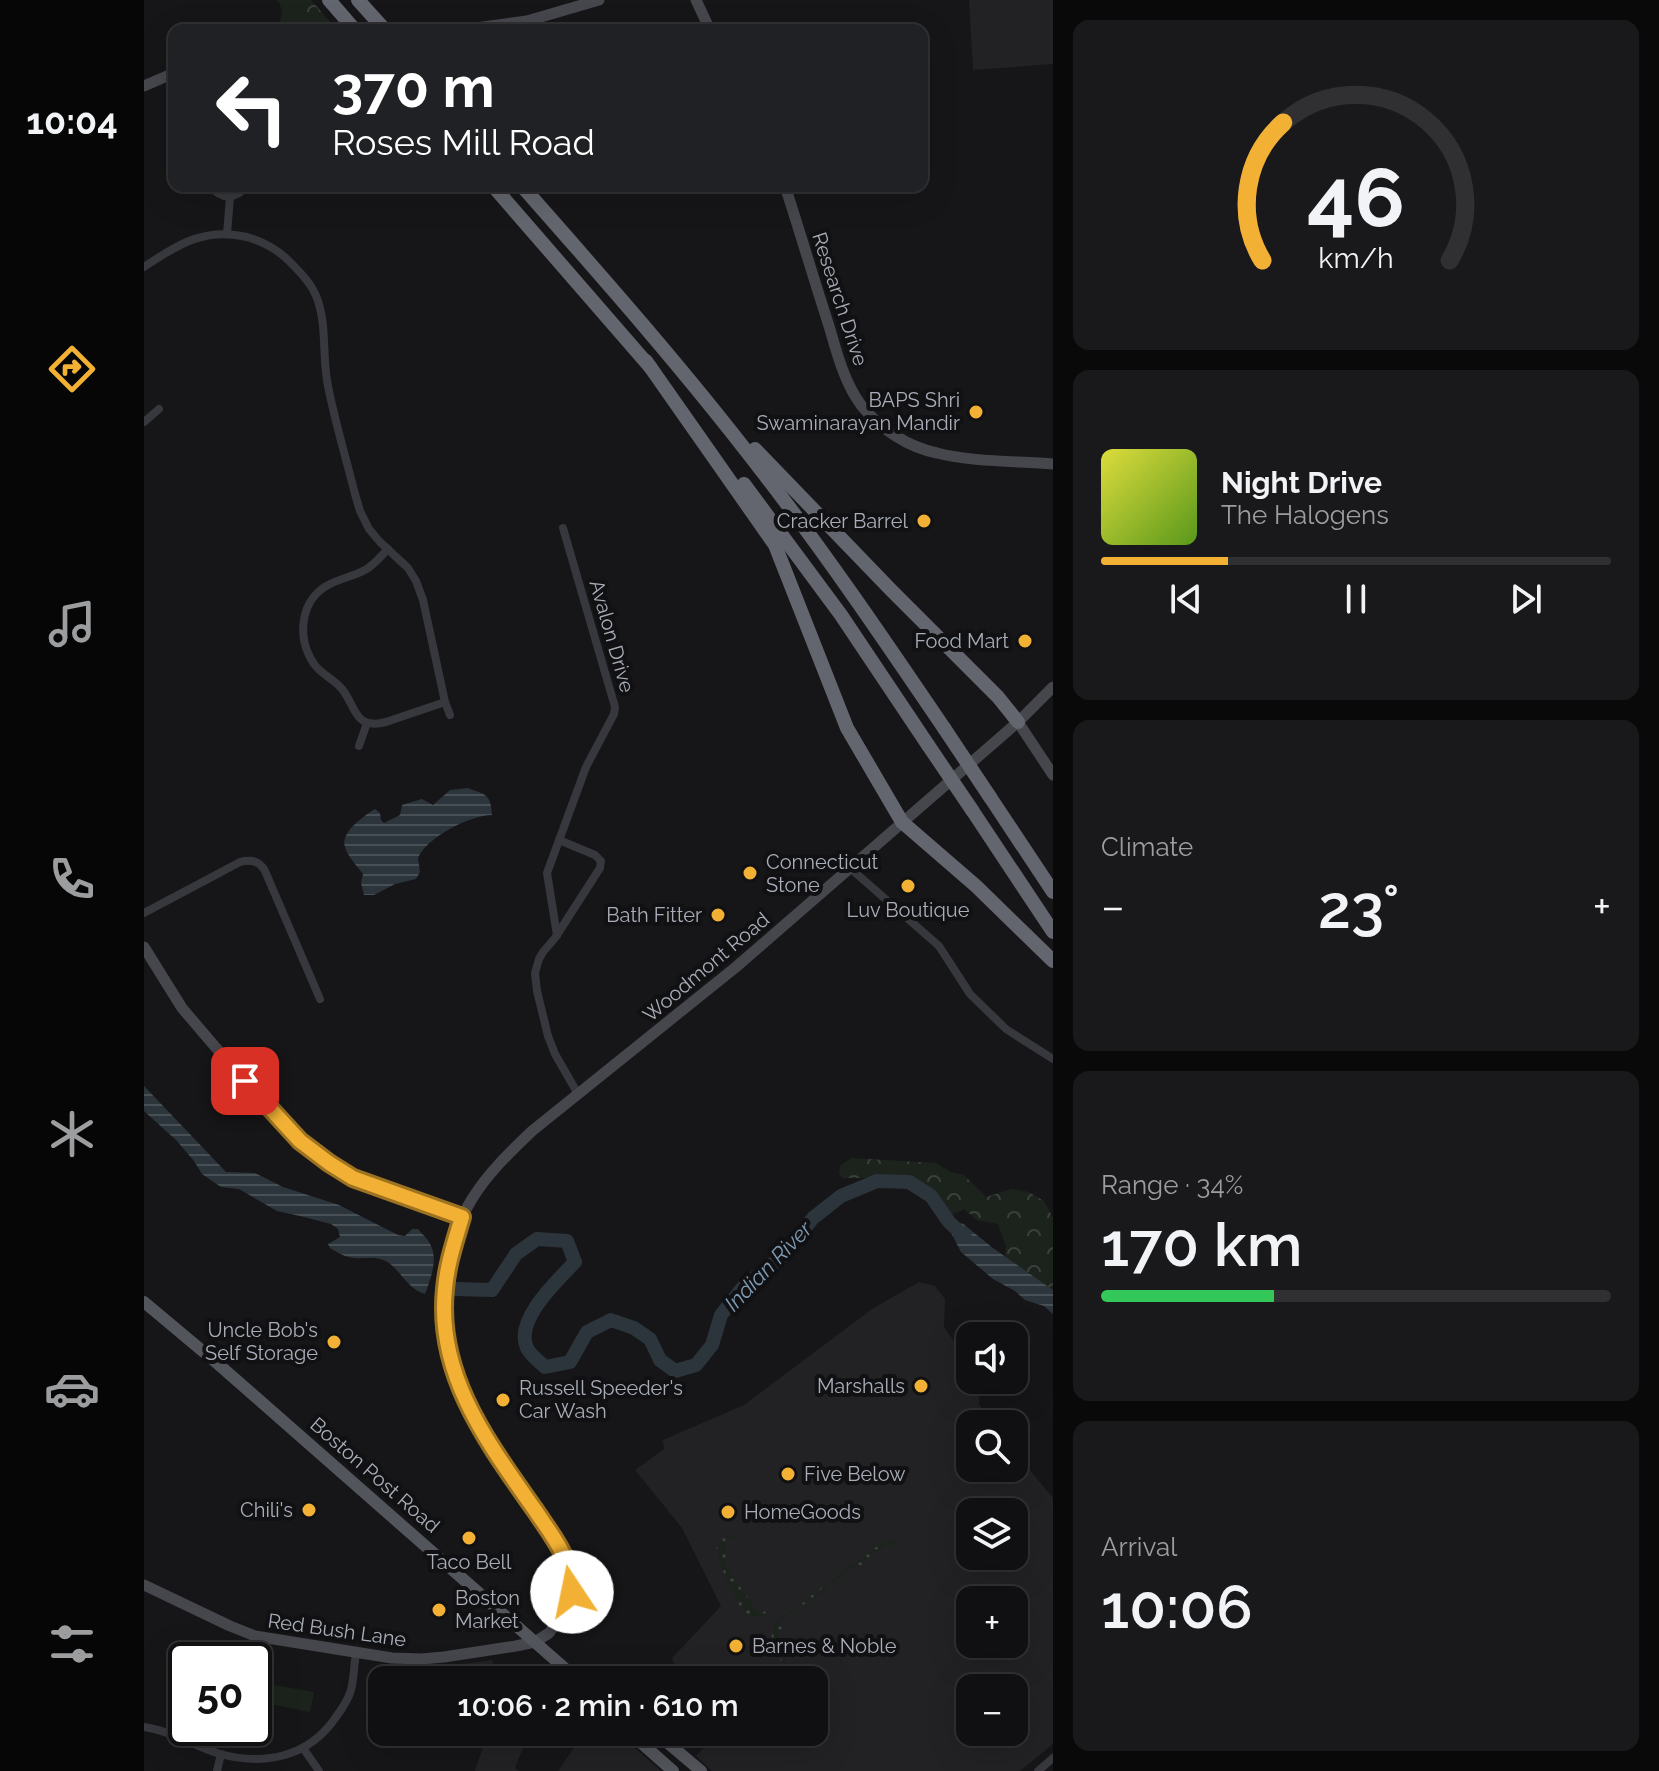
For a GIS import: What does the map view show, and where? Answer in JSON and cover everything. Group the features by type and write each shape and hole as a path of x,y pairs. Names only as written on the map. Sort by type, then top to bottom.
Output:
{"highway":[{"path":"329,0 350,24"},
{"path":"358,0 380,24"},
{"path":"498,192 646,361 794,550 1053,932"},
{"path":"527,192 695,387 818,546 1053,892"},
{"path":"646,361 775,545 847,728 902,822 976,886 1053,961"},
{"path":"695,387 998,697 1018,722"}],"main road":[{"name":"Boston Post Road","path":"144,1302 562,1666"},
{"path":"645,1746 673,1771"},
{"path":"661,1760 673,1746 701,1771"}],"street":[{"path":"505,24 527,21 599,0"},
{"path":"696,0 707,24"},
{"path":"144,86 168,76"},
{"path":"217,192 230,197 241,192"},
{"name":"Research Drive","path":"787,192 843,372 851,390 872,417 900,438 937,453 1053,464"},
{"path":"227,234 230,197"},
{"path":"144,267 185,242 208,235 227,234 259,241 278,251 316,295 323,329 327,386 360,511 369,529 408,568 419,589 450,715"},
{"path":"144,422 159,409"},
{"name":"Avalon Drive","path":"557,935 547,873 586,767 615,707 563,528"},
{"path":"388,549 373,565 321,589 310,601 303,619 304,638 313,663 340,687 359,718 367,723 379,724 445,702"},
{"name":"Woodmont Road","path":"535,1642 549,1633 565,1612 572,1592 571,1576 561,1547 481,1431 455,1377 445,1332 444,1293 462,1217 479,1187 505,1157 736,967 1018,722 1053,687"},
{"path":"1018,722 1053,775"},
{"path":"359,746 367,723"},
{"path":"559,840 595,855 601,861 539,959 535,973 548,1036 578,1094"},
{"path":"144,913 240,862 256,862 265,871 320,999"},
{"path":"850,868 939,946 970,994 1006,1029 1053,1059"},
{"path":"144,947 198,1028 300,1141 353,1178 462,1217"},
{"name":"Red Bush Lane","path":"144,1585 255,1636 356,1653 421,1659 535,1642"},
{"path":"144,1727 168,1732 221,1754 262,1759 284,1756 303,1748 324,1733 345,1704 351,1690 356,1653"},
{"path":"303,1748 319,1771"},
{"path":"217,1771 221,1754"},
{"path":"1038,1771 1053,1758"}],"shaded area":[{"path":"969,0 1053,0 1053,64 973,70"},
{"path":"468,788 486,796 492,815 461,823 430,843 418,858 420,872 416,879 395,884 374,895 364,895 361,883 363,874 350,858 344,841 354,825 375,809 384,823 400,815 402,805 422,799 433,805 450,790"},
{"path":"144,1086 226,1172 255,1173 283,1187 339,1205 398,1235 405,1236 412,1229 418,1229 430,1244 434,1258 425,1294 413,1288 386,1261 351,1257 330,1248 328,1244 340,1237 338,1229 331,1224 277,1211 239,1189 221,1187 202,1174 176,1140 144,1111"},
{"path":"962,1223 1053,1290 1053,1314 993,1279 961,1252 948,1227"},
{"path":"919,1282 935,1286 945,1299 944,1327 956,1344 956,1394 979,1394 983,1410 956,1410 956,1482 1028,1482 1028,1468 1053,1498 1053,1744 1020,1771 712,1771 696,1756 705,1746 828,1746 828,1666 675,1666 672,1658 721,1606 682,1528 635,1470 664,1449 663,1440 744,1405 872,1309"},
{"path":"493,1660 492,1666 447,1666"},
{"path":"483,1746 523,1748 515,1768 519,1771 475,1771"},
{"path":"575,1746 633,1746 661,1771 558,1771"}],"green space":[{"path":"277,0 311,0 332,24 278,24 281,8"},
{"path":"851,1158 936,1163 964,1175 986,1197 1011,1189 1029,1192 1044,1201 1053,1218 1053,1290 1005,1257 1006,1246 998,1224 977,1220 964,1209 942,1216 915,1182 888,1178 842,1178 840,1166"},
{"path":"729,1533 736,1538 734,1540 731,1536 724,1541 727,1559 723,1564 760,1614 765,1611 767,1614 763,1617 753,1617 744,1611 726,1579 717,1544"},
{"path":"896,1539 898,1543 893,1546 888,1543 862,1562 864,1568 858,1564 824,1589 826,1596 821,1592 779,1622 782,1628 774,1645 789,1666 786,1666 775,1651 772,1641 777,1621 883,1542"},
{"path":"274,1685 314,1692 310,1712 272,1704"}],"waterway":[{"name":"Indian River","path":"456,1289 492,1290 516,1254 537,1239 567,1241 575,1262 532,1313 525,1337 530,1353 545,1367 570,1362 587,1332 611,1320 634,1328 650,1339 660,1360 675,1371 696,1365 712,1345 721,1315 744,1286 783,1256 813,1218 841,1196 877,1181 909,1182 931,1196 949,1222 965,1237"}],"place":[{"name":"BAPS Shri Swaminarayan Mandir","path":"976,412"},
{"name":"Cracker Barrel","path":"924,521"},
{"name":"Food Mart","path":"1025,641"},
{"name":"Connecticut Stone","path":"750,873"},
{"name":"Luv Boutique","path":"908,886"},
{"name":"Bath Fitter","path":"718,915"},
{"name":"Uncle Bob's Self Storage","path":"334,1342"},
{"name":"Marshalls","path":"921,1386"},
{"name":"Russell Speeder's Car Wash","path":"503,1400"},
{"name":"Five Below","path":"788,1474"},
{"name":"Chili's","path":"309,1510"},
{"name":"HomeGoods","path":"728,1512"},
{"name":"Taco Bell","path":"469,1538"},
{"name":"Boston Market","path":"439,1610"},
{"name":"Barnes & Noble","path":"736,1646"}],"route":[{"path":"245,1081 300,1141 329,1163 353,1178 462,1217 444,1293 445,1332 455,1377 481,1431 565,1554 572,1592"}]}
